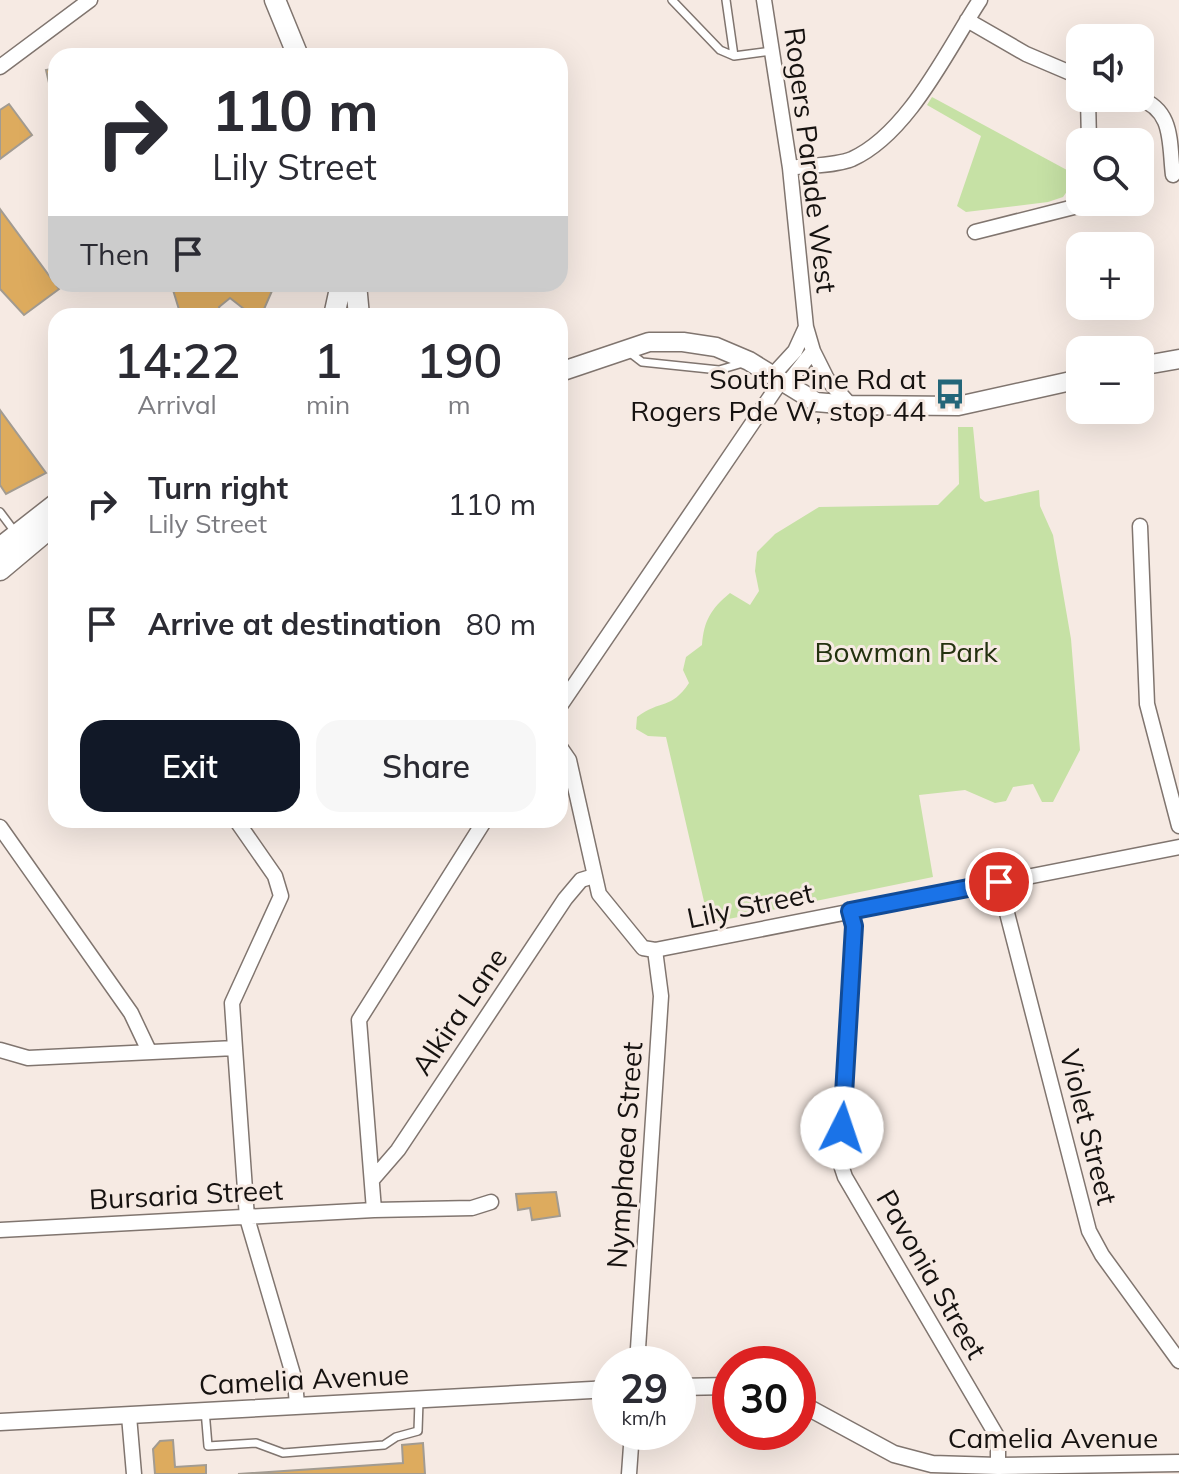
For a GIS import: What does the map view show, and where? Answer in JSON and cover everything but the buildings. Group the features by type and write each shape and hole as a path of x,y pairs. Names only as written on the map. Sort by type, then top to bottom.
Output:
{"main road":[{"path":"275,0 295,48"},
{"path":"568,369 649,342 683,342 716,347 749,361 816,402 958,406 1066,382"},
{"path":"1154,363 1179,359"},
{"path":"0,548 48,510"},
{"path":"0,570 48,530"}],"street":[{"path":"0,67 90,0"},
{"name":"Rogers Parade West","path":"764,0 790,168 806,327 813,351 827,379 850,405"},
{"path":"790,168 850,160 872,147 920,96 980,0"},
{"path":"967,20 1026,54 1066,71"},
{"path":"1154,105 1165,115 1173,175"},
{"path":"975,232 1066,209"},
{"name":"Rogers Parade West","path":"780,381 806,327"},
{"path":"568,694 780,381 813,351"},
{"path":"1140,526 1147,704 1179,826"},
{"name":"Lily Street","path":"568,759 599,894 643,948 655,950 1179,847"},
{"path":"0,827 131,1013 149,1051"},
{"path":"242,828 275,876 281,896 232,1003 247,1218 295,1381 297,1405"},
{"path":"374,1210 359,1020 480,828"},
{"name":"Alkira Lane","path":"372,1180 398,1150 565,899 581,880 594,876"},
{"name":"Violet Street","path":"999,882 1089,1231 1102,1255 1179,1361"},
{"name":"Pavonia Street","path":"850,911 854,926 839,1159 845,1177 998,1438 998,1466"},
{"name":"Nymphaea Street","path":"638,1346 661,996 655,950"},
{"path":"0,1050 28,1058 235,1048"},
{"name":"Bursaria Street","path":"0,1230 374,1210 472,1208 491,1202"},
{"name":"Camelia Avenue","path":"0,1422 592,1390"},
{"name":"Camelia Avenue","path":"816,1412 894,1454 944,1465 1179,1463"},
{"path":"129,1416 134,1474"},
{"path":"629,1474 631,1450"}],"lane":[{"path":"672,0 712,43 734,56 772,51"},
{"path":"726,0 734,56"},
{"path":"0,512 16,534"},
{"path":"205,1410 208,1446 256,1443 283,1453 314,1452 376,1448 396,1437 418,1431 418,1399"}],"green space":[{"path":"932,97 1066,170 1066,193 1048,202 966,212 957,206 981,136 927,105"},
{"name":"Bowman Park","path":"958,427 973,427 980,498 985,502 1039,490 1040,506 1053,535 1071,639 1080,750 1053,802 1042,802 1033,784 1013,787 1006,801 995,803 965,790 919,795 933,877 709,923 666,737 648,736 636,729 637,717 671,701 689,683 683,670 686,657 702,645 707,622 723,599 730,593 750,605 759,591 755,571 757,552 775,534 819,507 938,505 959,484"}],"place":[{"name":"South Pine Rd at Rogers Pde W, stop 44","path":"950,394"}],"route":[{"path":"842,1128 854,926 850,911 999,882"}]}
